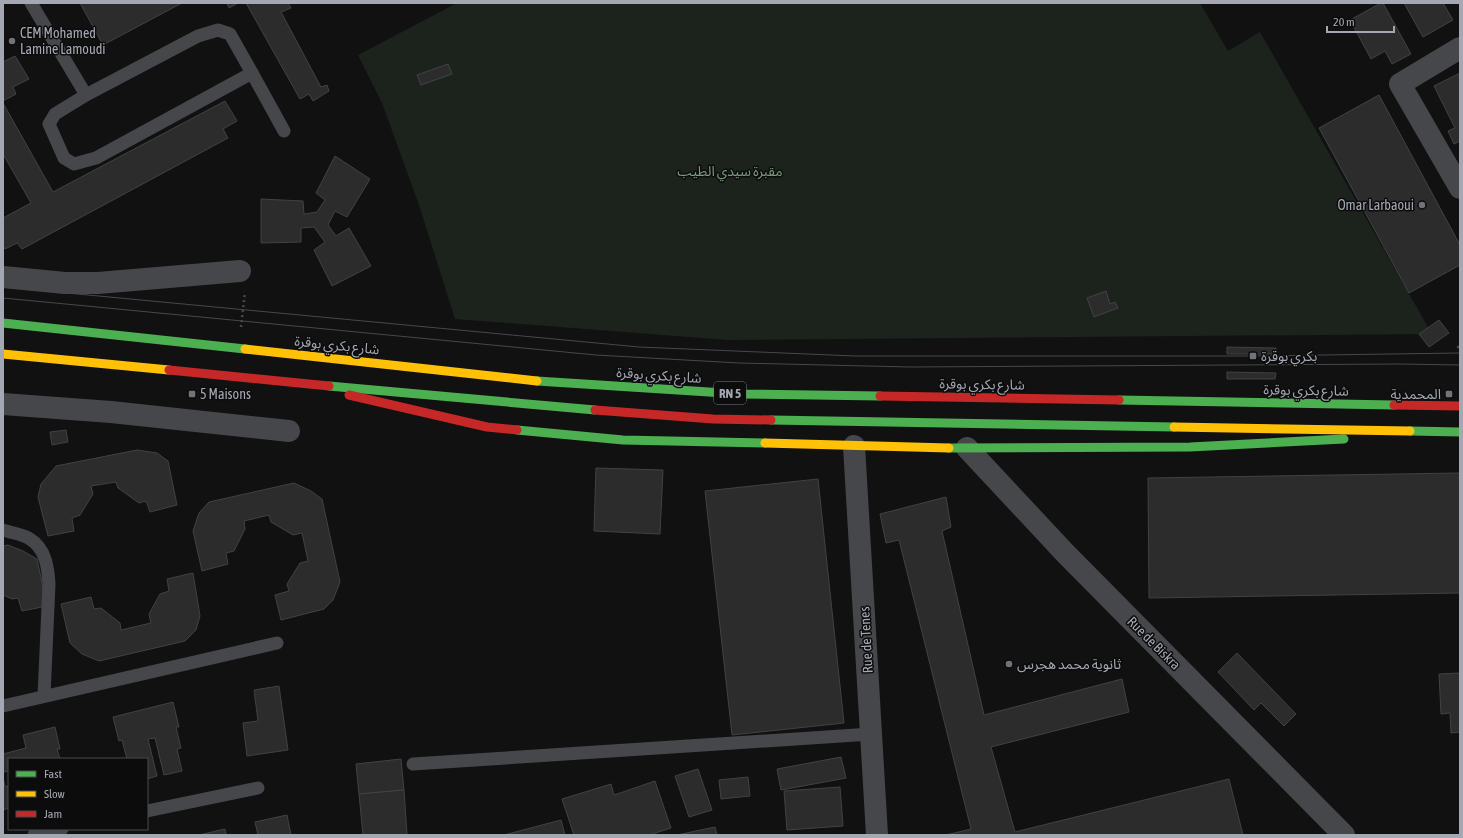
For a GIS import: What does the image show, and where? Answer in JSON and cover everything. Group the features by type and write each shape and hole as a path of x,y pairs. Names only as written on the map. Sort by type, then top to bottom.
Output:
{"main road":[{"name":"شارع بكري بوقرة","path":"3,323 526,380 740,394 1460,406"},
{"name":"RN 5","path":"3,354 521,404 713,419 1460,433"},
{"path":"293,382 488,427 622,440 967,448 1190,447 1460,433"}],"street":[{"path":"1460,48 1400,84 1460,188"},
{"path":"3,277 65,283 98,283 240,271"},
{"path":"3,404 111,412 288,431"},
{"name":"Rue de Tenes","path":"854,446 877,835"},
{"name":"Rue de Biskra","path":"967,448 1065,553 1344,835"}],"lane":[{"path":"31,3 86,95"},
{"path":"252,73 96,158 74,164 64,158 48,124 55,114 86,95 198,36 218,30 230,34 252,73 284,131"},
{"path":"3,530 30,538 42,550 48,568 49,584 44,696"},
{"path":"3,706 277,643"},
{"path":"413,764 871,734"},
{"path":"148,811 258,788"},
{"path":"34,835 57,830"}],"green space":[{"name":"مقبرة سيدي الطيب","path":"457,3 1200,3 1228,51 1260,32 1432,334 727,340 455,319 419,205 382,103 358,55"}],"building":[{"path":"80,3 182,3 103,45"},
{"path":"227,3 238,3 229,8"},
{"path":"246,3 288,3 291,8 281,12 321,87 327,85 329,91 313,101 309,94 300,99"},
{"path":"1383,3 1411,54 1392,64 1385,51 1371,59 1350,20"},
{"path":"1404,3 1443,3 1453,20 1423,37"},
{"path":"15,56 29,79 13,87 16,94 3,101 3,62"},
{"path":"448,64 452,74 421,85 417,75"},
{"path":"1460,73 1460,141 1454,144 1448,131 1455,128 1434,86"},
{"path":"1379,95 1460,245 1460,265 1409,293 1319,128"},
{"path":"225,101 237,121 223,129 228,138 22,249 17,243 5,249 3,246 3,218 31,203 3,154 3,103 53,192"},
{"path":"335,156 370,179 347,217 335,211 328,225 336,236 349,228 371,266 332,286 314,250 325,242 314,227 301,228 301,242 261,243 261,199 303,201 304,214 317,212 325,200 316,193"},
{"path":"1106,291 1110,304 1115,302 1118,308 1094,317 1087,298"},
{"path":"1439,320 1449,333 1429,347 1419,334"},
{"path":"1227,347 1276,348 1276,354 1227,354"},
{"path":"1227,372 1276,373 1275,379 1227,379"},
{"path":"66,430 68,442 52,445 50,432"},
{"path":"137,450 157,453 168,461 177,505 150,512 146,501 139,503 118,488 116,482 91,486 93,494 80,515 72,518 74,531 48,536 38,497 41,484 56,466"},
{"path":"596,468 663,470 660,534 594,531"},
{"path":"1460,473 1460,593 1149,598 1148,478"},
{"path":"818,479 844,723 732,735 705,491"},
{"path":"294,483 311,491 322,499 340,582 333,600 324,609 281,620 275,595 289,591 287,584 300,563 308,561 302,533 293,535 271,522 269,515 244,521 245,529 234,551 226,553 228,564 202,571 193,531 199,513 209,502"},
{"path":"946,497 951,527 942,531 984,715 1122,679 1129,712 991,747 1015,832 1229,779 1243,835 946,835 971,829 899,540 886,543 880,514"},
{"path":"8,545 37,559 47,606 22,611 18,598 12,599 3,595 3,546"},
{"path":"193,573 200,616 196,630 185,641 99,661 82,654 70,643 61,604 91,597 94,609 101,608 120,623 121,630 151,623 149,614 160,594 169,591 167,579"},
{"path":"1237,653 1296,714 1284,726 1261,703 1254,710 1218,672"},
{"path":"1460,673 1460,732 1451,733 1450,713 1441,714 1439,674"},
{"path":"279,686 288,750 247,756 243,723 258,721 254,690"},
{"path":"173,702 179,727 176,727 181,748 177,749 182,771 164,775 155,738 148,739 157,776 148,779 148,758 127,758 122,740 119,741 113,717"},
{"path":"55,727 60,749 57,749 60,758 8,758 8,771 3,772 3,754 26,748 23,735"},
{"path":"841,757 846,778 781,790 777,769"},
{"path":"401,759 404,790 359,794 356,764"},
{"path":"698,769 712,810 689,817 675,776"},
{"path":"3,777 5,787 8,786 8,808 3,810"},
{"path":"748,777 750,796 721,799 719,780"},
{"path":"655,781 671,828 649,835 574,835 562,799 611,784 614,795"},
{"path":"840,787 843,826 787,830 784,791"},
{"path":"404,790 407,835 363,835 359,794"},
{"path":"287,815 291,835 258,835 255,822"},
{"path":"561,820 565,835 504,835"},
{"path":"715,827 717,835 677,835"},
{"path":"225,829 226,835 199,835"}],"tram line":[{"path":"3,287 639,347 855,356 1253,356 1460,353"},
{"path":"3,298 596,355 739,363 910,367 1400,364 1460,365"}],"traffic: fast":[{"path":"3,323 245,349"},
{"path":"537,381 740,394 880,396"},
{"path":"329,386 595,410"},
{"path":"1119,400 1394,405"},
{"path":"771,420 1174,427"},
{"path":"517,430 623,440 765,443"},
{"path":"1410,431 1460,432"},
{"path":"949,448 1190,447 1344,439"}],"traffic: slow":[{"path":"245,349 537,381"},
{"path":"3,354 169,370"},
{"path":"1174,427 1410,431"},
{"path":"765,443 949,448"}],"traffic: jam":[{"path":"169,370 329,386"},
{"path":"349,395 487,427 517,430"},
{"path":"880,396 1119,400"},
{"path":"1394,405 1460,406"},
{"path":"595,410 713,419 771,420"}],"place":[{"name":"CEM Mohamed Lamine Lamoudi","path":"12,41"},
{"name":"Omar Larbaoui","path":"1422,205"},
{"name":"بكري بوقرة","path":"1253,356"},
{"name":"5 Maisons","path":"192,394"},
{"name":"المحمدية","path":"1449,394"},
{"name":"ثانوية محمد هجرس","path":"1009,664"}]}
